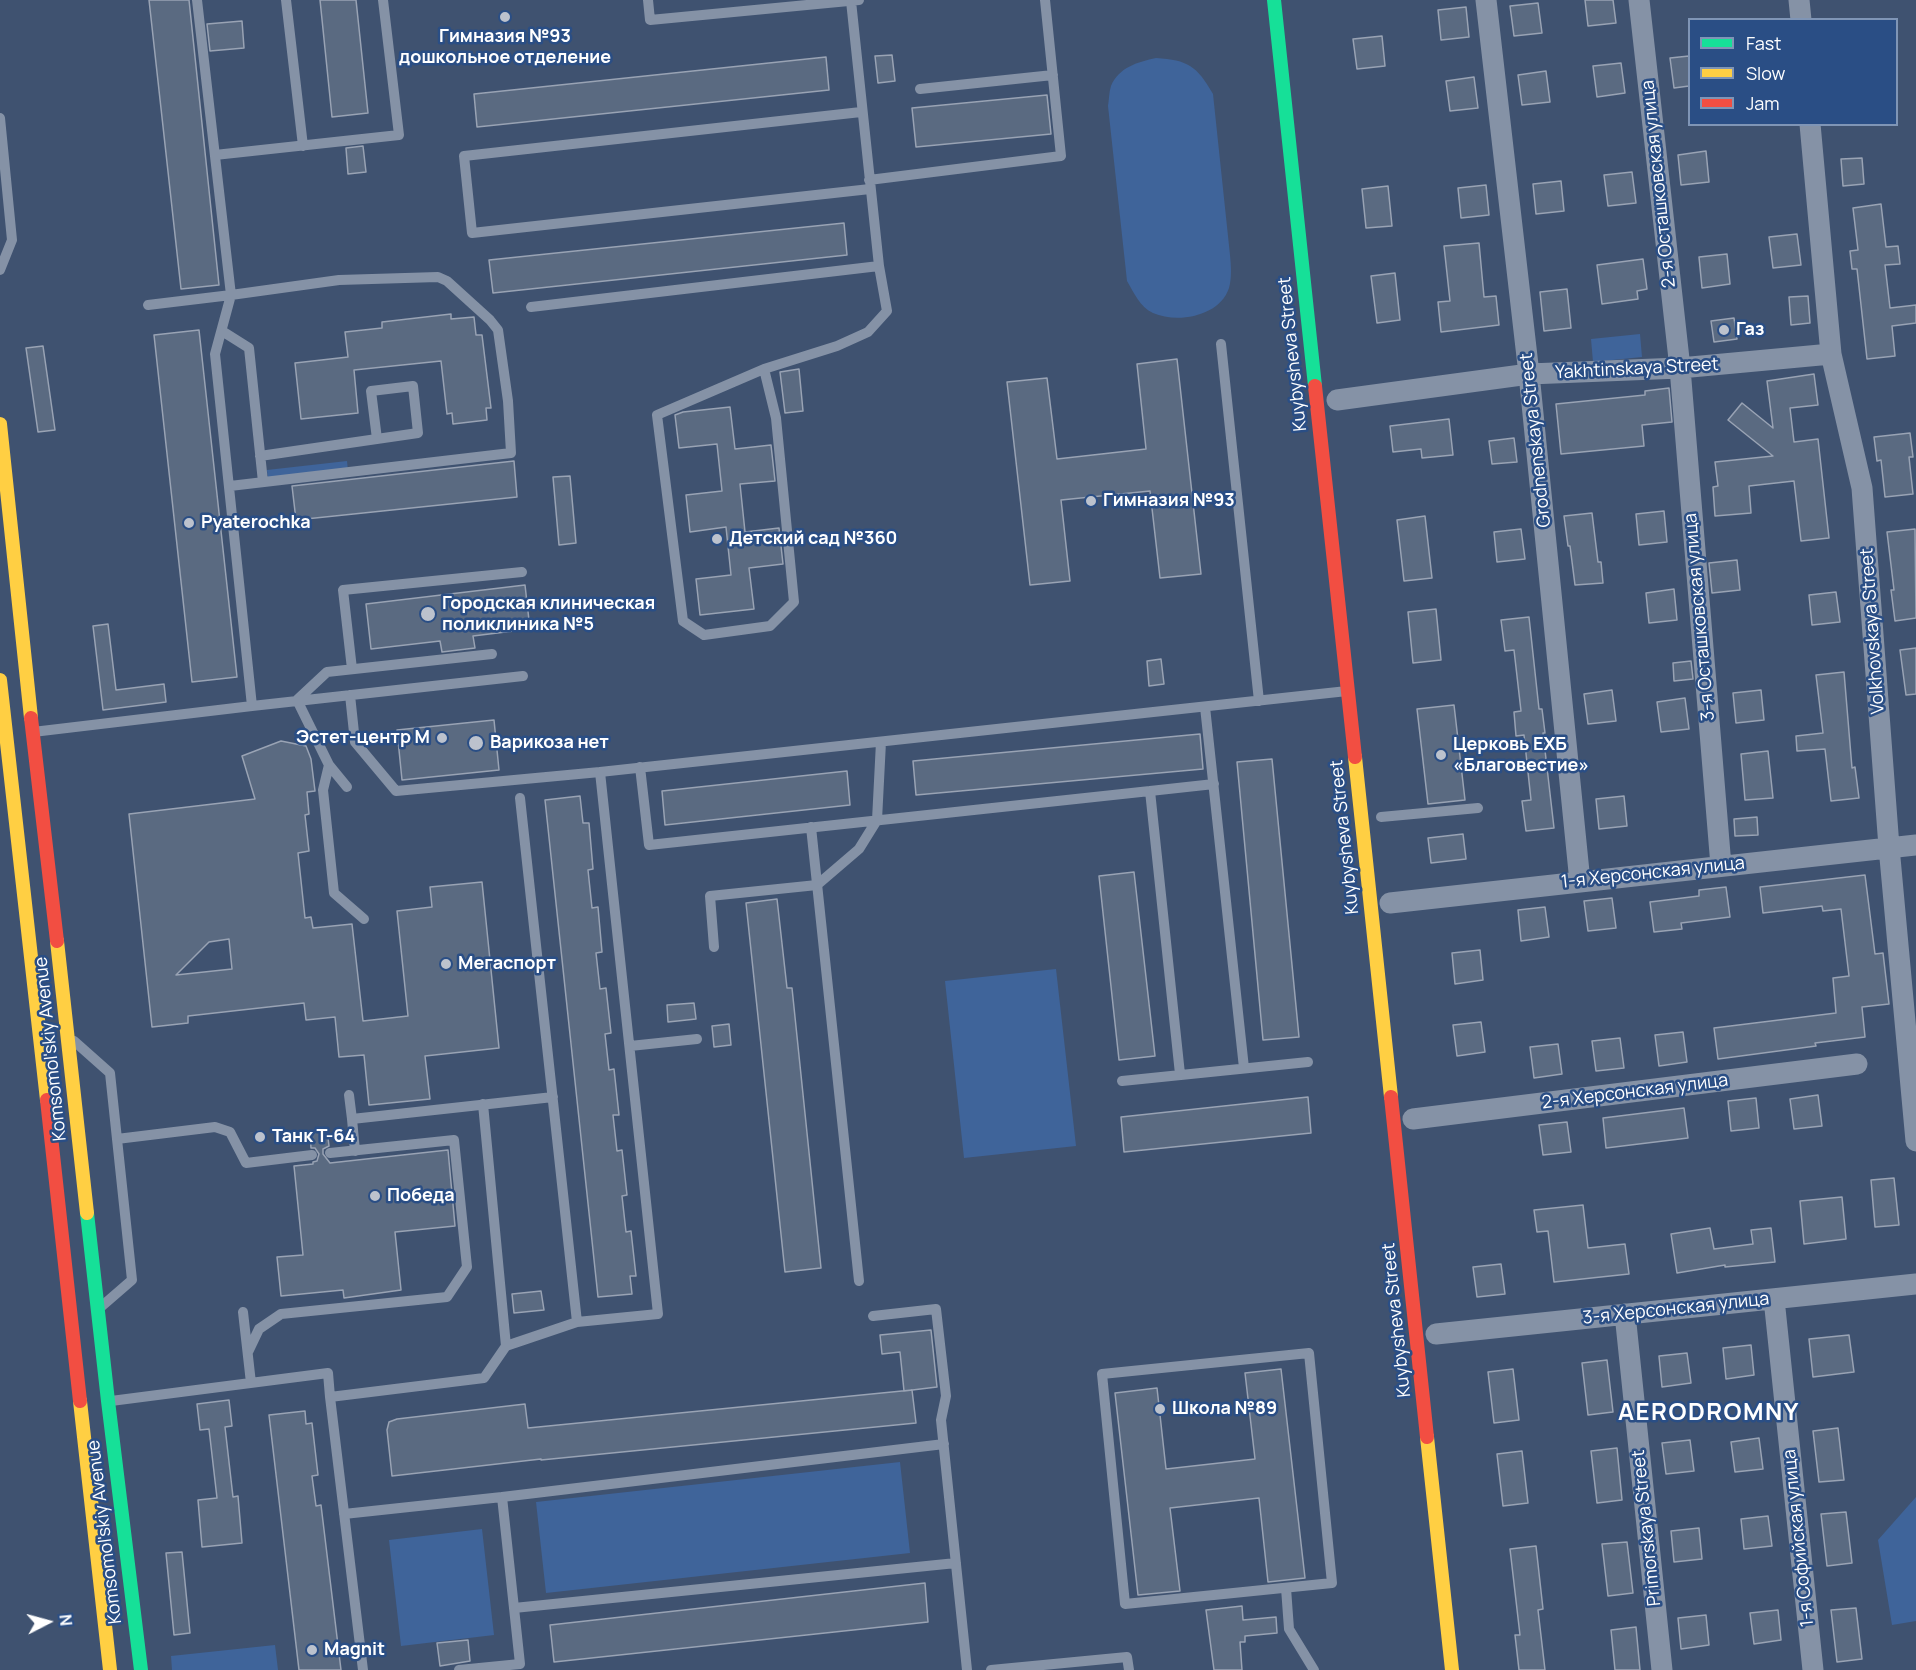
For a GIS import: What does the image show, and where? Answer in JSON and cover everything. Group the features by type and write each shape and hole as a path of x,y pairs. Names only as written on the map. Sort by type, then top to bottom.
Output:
{"main road":[{"name":"Kuybysheva Street","path":"1274,0 1332,400 1353,691 1385,903 1431,1333 1452,1670"},
{"name":"Komsomol'skiy Avenue","path":"0,424 97,1310 141,1670"},
{"name":"Komsomol'skiy Avenue","path":"0,680 7,808 110,1670"},
{"path":"98,1563 110,1597 117,1640 121,1643 128,1642 132,1638 134,1626"}],"street":[{"name":"Grodnenskaya Street","path":"1486,0 1529,374 1580,882"},
{"name":"2-я Осташковская улица","path":"1639,0 1680,368"},
{"path":"1799,0 1801,18"},
{"name":"Volkhovskaya Street","path":"1810,126 1831,354 1862,488 1889,847 1916,1141"},
{"name":"Yakhtinskaya Street","path":"1332,400 1529,374 1680,368 1831,354"},
{"name":"3-я Осташковская улица","path":"1680,368 1721,866"},
{"name":"1-я Херсонская улица","path":"1385,903 1916,845"},
{"name":"2-я Херсонская улица","path":"1408,1120 1857,1065"},
{"name":"3-я Херсонская улица","path":"1431,1333 1916,1284"},
{"name":"1-я Софийская улица","path":"1774,1299 1813,1670"},
{"name":"Primorskaya Street","path":"1625,1314 1662,1670"}],"lane":[{"path":"197,0 231,296 215,354 252,706"},
{"path":"286,0 303,146"},
{"path":"215,155 399,135 383,0"},
{"path":"648,0 650,20 855,1 861,112 879,266 887,311 868,332 837,346 764,369 657,415 683,621 704,635 770,626 794,602 776,418 764,369"},
{"path":"861,112 464,156 472,233 870,185 1061,156 1045,0"},
{"path":"920,89 1053,75"},
{"path":"0,118 12,240 0,270"},
{"path":"531,307 879,266"},
{"path":"148,305 231,296 339,280 438,278 447,281 498,330 508,401 511,453 230,486"},
{"path":"222,331 249,348 263,482"},
{"path":"1221,344 1259,701"},
{"path":"261,456 418,434 413,386 371,391 377,439"},
{"path":"352,669 343,590 522,572"},
{"path":"297,700 327,672 492,654"},
{"path":"32,732 523,676"},
{"path":"350,695 355,742 396,791 1353,691"},
{"path":"297,700 329,765 347,787"},
{"path":"1205,707 1244,1068"},
{"path":"714,947 710,896 817,885 859,849 877,820 881,742"},
{"path":"329,765 323,790 334,892 364,919"},
{"path":"640,767 649,845 1214,784"},
{"path":"330,1397 484,1378 506,1346 577,1322 658,1314 600,771"},
{"path":"1150,791 1180,1074"},
{"path":"520,798 577,1322"},
{"path":"1381,817 1478,808"},
{"path":"810,827 859,1281"},
{"path":"68,1035 110,1073 132,1280 97,1310"},
{"path":"630,1046 698,1039"},
{"path":"1122,1081 1308,1062"},
{"path":"349,1095 355,1151"},
{"path":"352,1119 553,1097"},
{"path":"483,1104 506,1346"},
{"path":"117,1138 215,1127 230,1132 246,1163 312,1155"},
{"path":"205,1128 207,1140"},
{"path":"248,1352 259,1329 281,1314 447,1297 467,1267 453,1140 330,1154"},
{"path":"873,1316 936,1309 945,1396 941,1420 967,1670"},
{"path":"243,1312 251,1383"},
{"path":"1310,1353 1332,1584 1286,1588 1125,1604 1102,1374 1310,1353"},
{"path":"108,1401 328,1373 363,1670"},
{"path":"344,1514 944,1444"},
{"path":"459,1670 521,1667 502,1497"},
{"path":"514,1608 956,1563"},
{"path":"1286,1588 1289,1629 1314,1670"},
{"path":"991,1670 1127,1657 1129,1670"}],"shaded area":[{"path":"1156,58 1190,66 1202,77 1213,94 1231,280 1224,298 1217,305 1208,311 1186,317 1163,316 1148,310 1127,281 1108,106 1109,93 1114,80 1124,70"},
{"path":"1640,334 1642,357 1593,362 1591,339"},
{"path":"347,461 348,471 268,480 267,470"},
{"path":"1056,969 1076,1146 964,1158 945,981"},
{"path":"900,1462 910,1553 546,1593 536,1502"},
{"path":"1916,1497 1916,1621 1892,1625 1878,1540"},
{"path":"482,1529 494,1635 401,1646 389,1540"},
{"path":"275,1645 278,1670 172,1670 171,1656"}],"building":[{"path":"149,0 189,0 219,285 181,289"},
{"path":"320,0 356,0 368,113 332,117"},
{"path":"1585,0 1613,0 1616,23 1588,26"},
{"path":"1538,3 1542,33 1514,36 1510,6"},
{"path":"1466,7 1469,37 1441,40 1438,10"},
{"path":"242,21 244,48 210,51 207,24"},
{"path":"1382,36 1385,66 1357,69 1353,39"},
{"path":"892,55 895,81 878,83 875,56"},
{"path":"1688,56 1688,86 1674,88 1670,58"},
{"path":"826,57 829,90 477,127 474,94"},
{"path":"1621,63 1625,93 1597,97 1593,66"},
{"path":"1546,71 1550,102 1522,105 1518,75"},
{"path":"1474,77 1478,108 1450,111 1446,81"},
{"path":"1047,95 1051,134 916,147 912,108"},
{"path":"363,146 366,172 348,174 346,148"},
{"path":"1706,151 1709,182 1681,185 1678,155"},
{"path":"1862,158 1864,184 1843,186 1841,159"},
{"path":"1632,172 1636,203 1608,206 1604,175"},
{"path":"1561,181 1564,211 1536,214 1533,184"},
{"path":"1486,185 1489,215 1461,218 1458,188"},
{"path":"1388,186 1392,226 1366,228 1362,189"},
{"path":"1881,204 1886,247 1898,246 1900,264 1885,265 1890,308 1916,305 1916,323 1892,326 1895,356 1867,359 1857,269 1852,269 1850,251 1858,250 1853,208"},
{"path":"844,223 847,255 493,293 489,260"},
{"path":"1797,234 1801,265 1773,268 1769,237"},
{"path":"1479,243 1484,297 1496,296 1499,325 1441,332 1438,302 1450,301 1444,246"},
{"path":"1727,254 1730,284 1702,288 1699,257"},
{"path":"1643,259 1647,289 1637,291 1638,299 1602,304 1597,265"},
{"path":"1395,273 1400,320 1377,323 1371,276"},
{"path":"1567,289 1571,328 1544,331 1540,292"},
{"path":"1808,296 1810,323 1791,325 1789,297"},
{"path":"451,314 451,319 474,317 476,335 482,335 491,408 486,408 487,420 453,424 452,413 447,414 441,361 354,370 358,413 301,419 295,363 348,357 345,332 382,328 382,322"},
{"name":"Газ","path":"1734,318 1737,339 1714,342 1711,321"},
{"path":"199,330 237,677 192,682 154,335"},
{"path":"43,346 55,430 38,432 26,348"},
{"path":"1177,359 1201,574 1160,578 1150,491 1061,500 1070,581 1030,585 1007,382 1047,378 1057,459 1146,449 1137,364"},
{"path":"799,369 803,411 785,413 780,372"},
{"path":"1814,374 1818,405 1790,408 1794,442 1818,439 1829,538 1801,541 1794,481 1749,486 1751,513 1715,516 1713,487 1718,486 1715,462 1773,456 1728,420 1742,403 1773,428 1767,381"},
{"path":"1669,388 1672,422 1642,425 1644,446 1561,454 1556,404 1645,395 1645,391"},
{"path":"730,407 735,449 771,445 775,481 740,484 745,532 779,528 783,564 749,568 754,609 700,615 696,579 731,575 726,527 690,532 686,495 722,491 717,444 679,448 675,415 683,412"},
{"path":"1449,419 1453,455 1422,458 1421,449 1393,452 1390,426"},
{"path":"1910,433 1913,457 1909,457 1913,494 1885,497 1881,460 1877,461 1874,437"},
{"path":"1514,438 1517,462 1492,464 1489,441"},
{"path":"514,461 517,497 296,520 292,486"},
{"path":"570,476 576,543 559,545 553,477"},
{"path":"1664,511 1667,542 1639,545 1636,514"},
{"path":"1592,513 1603,583 1575,585 1564,516"},
{"path":"1425,516 1432,578 1404,581 1397,520"},
{"path":"1521,529 1525,559 1497,562 1494,532"},
{"path":"1915,529 1916,618 1895,621 1887,532"},
{"path":"1737,560 1740,590 1712,593 1709,563"},
{"path":"525,585 530,629 473,636 475,648 442,652 440,641 371,649 366,604"},
{"path":"1674,589 1677,620 1649,623 1646,593"},
{"path":"1836,592 1840,622 1812,625 1809,595"},
{"path":"1436,609 1441,660 1413,663 1408,612"},
{"path":"1529,617 1539,709 1542,709 1545,733 1543,733 1554,828 1526,831 1522,801 1531,800 1524,735 1516,736 1514,712 1521,711 1514,650 1505,651 1501,620"},
{"path":"108,624 116,690 164,684 166,702 103,710 93,626"},
{"path":"1916,648 1916,694 1906,695 1900,650"},
{"path":"1161,659 1164,684 1149,686 1147,661"},
{"path":"1691,661 1693,679 1674,681 1673,663"},
{"path":"1844,672 1852,768 1855,767 1859,798 1831,801 1825,749 1797,751 1796,736 1823,733 1816,675"},
{"path":"1612,690 1616,721 1588,724 1584,694"},
{"path":"1761,690 1764,720 1736,723 1733,693"},
{"path":"1685,698 1689,729 1661,732 1657,702"},
{"name":"Церковь ЕХБ «Благовестие»","path":"1454,705 1465,800 1428,804 1417,709"},
{"path":"494,720 499,770 402,780 397,730"},
{"path":"1200,734 1203,769 916,795 913,761"},
{"path":"281,741 306,746 311,759 315,791 307,792 309,814 305,815 309,851 298,853 305,918 311,917 313,928 352,924 363,1021 408,1016 397,911 432,907 430,887 482,882 499,1048 425,1056 430,1099 369,1105 364,1055 339,1057 335,1017 306,1020 304,1003 188,1016 188,1023 152,1027 129,814 255,799 242,756","holes":["229,939 232,969 176,975 209,942"]},
{"path":"1768,751 1773,798 1745,800 1741,754"},
{"path":"1272,759 1299,1037 1263,1040 1237,762"},
{"path":"847,771 850,805 665,825 662,791"},
{"path":"580,796 583,823 589,823 593,869 588,870 592,908 598,907 602,952 596,953 600,989 606,988 611,1033 605,1034 609,1070 614,1069 619,1115 613,1115 617,1151 622,1150 627,1195 622,1196 626,1232 631,1231 636,1276 630,1276 632,1294 598,1297 545,800"},
{"path":"1624,796 1627,826 1599,829 1596,799"},
{"path":"1757,817 1758,835 1735,836 1734,819"},
{"path":"1463,834 1466,859 1431,863 1428,838"},
{"path":"1134,872 1155,1056 1119,1060 1099,876"},
{"path":"1865,875 1875,954 1883,953 1889,1004 1862,1007 1865,1037 1718,1059 1714,1028 1836,1013 1833,978 1849,976 1841,909 1823,911 1822,906 1763,913 1760,887"},
{"path":"1726,887 1730,917 1681,923 1682,929 1654,932 1650,902 1699,896 1699,890"},
{"path":"1612,898 1616,928 1588,931 1584,901"},
{"path":"777,899 787,988 792,988 821,1268 785,1272 746,903"},
{"path":"1545,907 1549,937 1521,941 1518,910"},
{"path":"1480,950 1483,980 1455,984 1452,953"},
{"path":"694,1003 696,1019 668,1022 667,1005"},
{"path":"1481,1022 1485,1052 1457,1056 1453,1025"},
{"path":"729,1024 731,1045 714,1047 712,1026"},
{"path":"1683,1032 1687,1062 1659,1066 1655,1035"},
{"path":"1620,1038 1624,1068 1596,1071 1592,1041"},
{"path":"1558,1044 1562,1074 1534,1078 1530,1047"},
{"path":"1818,1095 1822,1126 1794,1129 1790,1099"},
{"path":"1308,1097 1311,1133 1124,1152 1121,1117"},
{"path":"1756,1098 1759,1128 1731,1131 1728,1101"},
{"path":"1684,1108 1688,1138 1606,1148 1603,1118"},
{"path":"1567,1122 1571,1152 1543,1155 1539,1125"},
{"name":"Победа","path":"327,1130 329,1146 323,1149 323,1154 330,1163 448,1150 455,1226 395,1232 401,1290 344,1298 343,1290 281,1296 277,1257 303,1255 294,1166 313,1164 317,1161 319,1154 315,1148 311,1148 310,1132"},
{"path":"1894,1178 1899,1225 1875,1227 1871,1180"},
{"path":"1842,1197 1846,1239 1804,1244 1800,1201"},
{"path":"1583,1205 1588,1248 1625,1244 1629,1274 1554,1282 1548,1231 1537,1232 1534,1210"},
{"path":"1710,1228 1714,1249 1753,1244 1751,1230 1771,1228 1775,1262 1725,1267 1725,1265 1677,1273 1671,1234"},
{"path":"1501,1264 1505,1294 1477,1297 1473,1267"},
{"path":"541,1291 544,1310 514,1313 512,1294"},
{"path":"931,1330 937,1387 904,1391 900,1352 882,1354 880,1335"},
{"path":"1849,1335 1854,1372 1813,1377 1809,1339"},
{"path":"1751,1345 1754,1375 1726,1379 1723,1348"},
{"path":"1687,1353 1691,1383 1662,1387 1659,1356"},
{"path":"1607,1360 1613,1412 1588,1415 1582,1363"},
{"path":"1281,1369 1305,1578 1268,1582 1259,1498 1170,1508 1180,1591 1138,1595 1115,1393 1157,1388 1166,1469 1255,1459 1245,1373"},
{"path":"1513,1369 1519,1420 1494,1423 1488,1372"},
{"path":"912,1390 916,1423 541,1459 392,1476 387,1430 389,1422 397,1419 525,1404 528,1428"},
{"path":"229,1400 232,1426 225,1427 233,1497 238,1496 242,1543 202,1547 198,1500 217,1498 209,1429 200,1430 197,1404"},
{"path":"305,1411 306,1424 312,1423 318,1475 312,1476 316,1506 321,1505 341,1670 299,1670 269,1415"},
{"path":"1838,1428 1844,1480 1819,1482 1813,1431"},
{"path":"1759,1438 1763,1469 1735,1472 1731,1442"},
{"path":"1690,1440 1694,1471 1666,1474 1662,1443"},
{"path":"1617,1448 1622,1500 1597,1503 1591,1451"},
{"path":"1522,1451 1528,1503 1503,1506 1497,1454"},
{"path":"1846,1512 1852,1563 1827,1566 1821,1514"},
{"path":"1768,1516 1772,1546 1744,1549 1741,1519"},
{"path":"1699,1528 1702,1559 1674,1562 1671,1531"},
{"path":"1627,1542 1633,1593 1608,1596 1602,1544"},
{"path":"1536,1546 1543,1609 1538,1610 1545,1670 1519,1670 1515,1635 1520,1635 1510,1549"},
{"path":"182,1552 190,1633 174,1635 166,1553"},
{"path":"925,1583 928,1622 554,1662 550,1625"},
{"path":"1242,1606 1243,1620 1276,1617 1277,1633 1245,1636 1245,1642 1240,1642 1242,1670 1214,1670 1206,1610"},
{"path":"1856,1608 1862,1659 1837,1662 1831,1610"},
{"path":"1778,1610 1781,1640 1754,1644 1750,1613"},
{"path":"1706,1615 1709,1645 1681,1649 1678,1618"},
{"path":"1636,1627 1640,1670 1615,1670 1611,1630"},
{"path":"468,1640 470,1661 440,1666 437,1643"}],"traffic: fast":[{"path":"1274,0 1315,386"},
{"path":"87,1213 141,1670"}],"traffic: slow":[{"path":"0,424 31,718"},
{"path":"0,680 47,1100"},
{"path":"1355,757 1391,1097"},
{"path":"57,941 87,1213"},
{"path":"80,1401 110,1670"},
{"path":"1427,1437 1452,1670"}],"traffic: jam":[{"path":"1315,386 1355,757"},
{"path":"31,718 57,941"},
{"path":"1391,1097 1427,1437"},
{"path":"47,1100 80,1401"}],"place":[{"name":"Гимназия №93 дошкольное отделение","path":"505,17"},
{"name":"Газ","path":"1724,330"},
{"name":"Гимназия №93","path":"1091,501"},
{"name":"Pyaterochka","path":"189,523"},
{"name":"Детский сад №360","path":"717,539"},
{"name":"Городская клиническая поликлиника №5","path":"428,614"},
{"name":"Эстет-центр М","path":"442,738"},
{"name":"Варикоза нет","path":"476,743"},
{"name":"Церковь ЕХБ «Благовестие»","path":"1441,755"},
{"name":"Мегаспорт","path":"446,964"},
{"name":"Танк Т-64","path":"260,1137"},
{"name":"Победа","path":"375,1196"},
{"name":"Школа №89","path":"1160,1409"},
{"name":"Magnit","path":"312,1650"}],"district":[{"name":"AERODROMNY","path":"1709,1413"}]}
